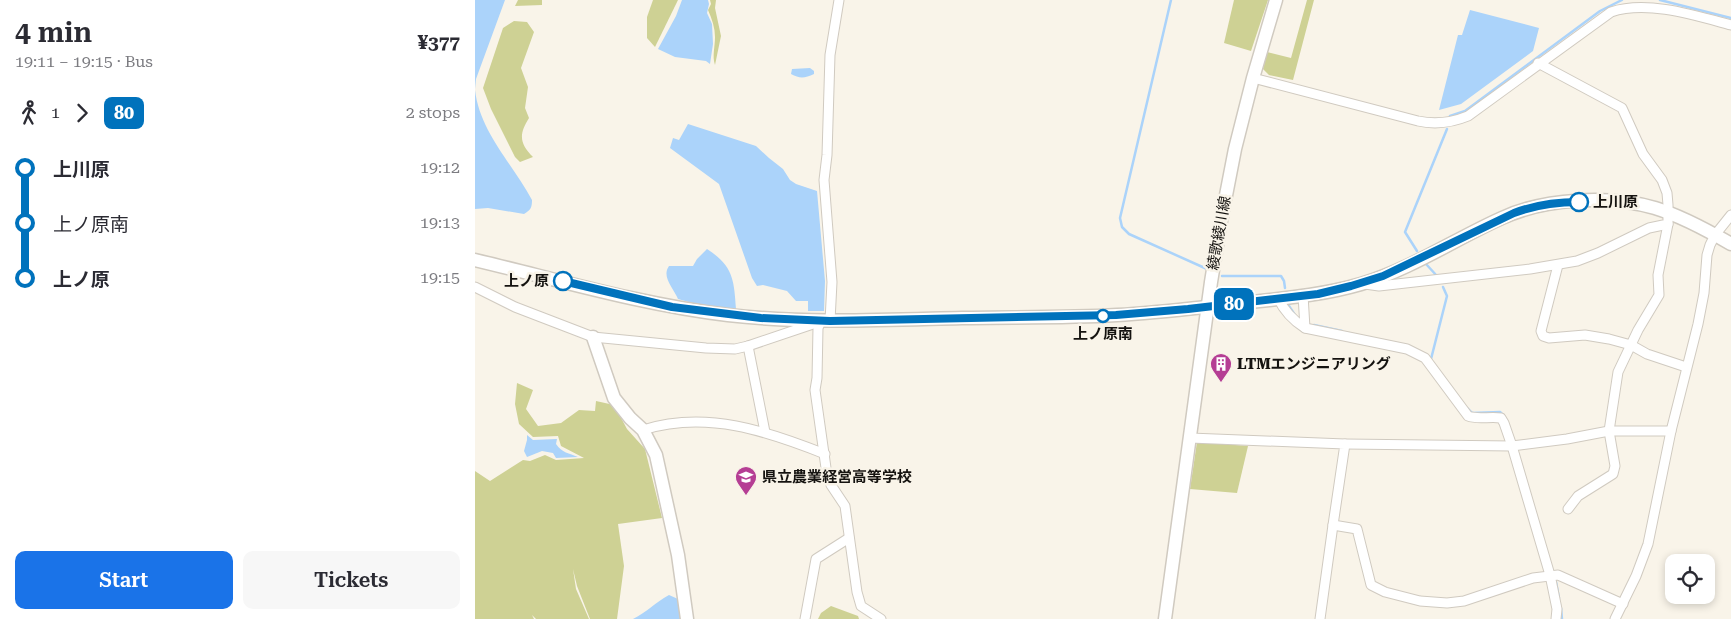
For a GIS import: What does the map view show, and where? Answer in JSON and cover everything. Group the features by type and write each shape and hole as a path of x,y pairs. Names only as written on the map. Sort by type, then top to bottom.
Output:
{"main road":[{"name":"綾歌綾川線","path":"1165,619 1212,273 1229,181 1253,78 1276,0"},
{"path":"475,260 672,307 767,319 826,321 1104,316 1303,296 1340,289 1383,276 1501,218 1531,207 1557,202 1613,202 1641,205 1668,218 1715,235 1731,244"},
{"path":"593,337 614,398 630,418 643,430 656,455 678,555 687,619"}],"street":[{"path":"839,0 831,55 827,154 824,180 832,282 826,321 818,328 815,390 827,475 831,485 845,506 857,592 861,606 881,619"},
{"path":"1253,78 1418,121 1442,123 1455,121 1467,116 1611,12 1629,5 1657,5 1731,25"},
{"path":"1538,64 1623,108 1643,154 1662,180 1667,193 1668,218 1658,275 1659,295 1638,330 1618,372 1609,431 1615,466 1613,474 1578,496 1569,509"},
{"path":"1615,619 1636,576 1648,544 1671,432 1698,324 1704,293 1707,255 1712,239 1731,215"},
{"path":"1362,283 1379,286 1559,265 1598,253 1668,218"},
{"path":"1559,265 1541,331 1543,336 1549,338 1585,335 1609,339 1686,368"},
{"path":"475,287 515,307 593,337 706,348 735,349 826,321"},
{"path":"1303,296 1305,328"},
{"path":"1278,298 1281,305 1296,323 1305,328 1407,349 1425,358 1468,416 1473,418 1501,418 1512,446 1550,575 1557,609 1556,619"},
{"path":"748,346 765,432"},
{"path":"643,430 679,421 705,421 765,432 825,454"},
{"path":"1190,438 1345,444 1512,446 1609,431 1671,432"},
{"path":"1320,619 1345,444"},
{"path":"1333,525 1357,529 1371,585 1385,592 1420,601 1447,603 1464,601 1533,578 1550,575 1564,578 1623,604"},
{"path":"805,619 816,559 849,538"}],"green space":[{"path":"518,0 542,0 542,5 515,6"},
{"path":"653,0 678,0 655,47 647,38 647,17"},
{"path":"710,0 716,0 715,8 721,36 715,65 715,37 708,10 711,4"},
{"path":"1234,0 1268,0 1251,51 1224,43"},
{"path":"1307,0 1314,0 1293,80 1269,75 1263,69 1267,52 1291,58"},
{"path":"514,21 527,22 534,32 521,68 528,87 525,108 529,118 523,129 522,138 525,147 533,157 520,162 515,157 491,109 483,88 503,28"},
{"path":"517,383 533,390 526,409 538,426 561,423 579,410 595,411 596,401 614,405 627,429 645,449 662,518 618,524 624,566 617,619 590,619 577,586 573,569 576,589 589,619 536,619 532,615 534,619 475,619 475,471 490,481 523,460 530,461 545,455 556,460 584,458 561,446 558,436 533,437 519,424 515,404"},
{"path":"1197,442 1248,446 1237,493 1190,489"},
{"path":"831,606 858,616 859,619 818,619 821,613"}],"water":[{"path":"475,0 505,0 476,79 475,89"},
{"path":"682,0 708,0 707,13 712,24 713,44 710,64 706,61 675,57 658,49 676,16"},
{"path":"1470,10 1539,28 1533,51 1461,104 1439,110 1458,35 1462,35"},
{"path":"810,68 814,71 814,74 800,77 791,74 792,69"},
{"path":"475,90 483,120 490,134 532,200 531,208 524,214 488,208 475,209"},
{"path":"688,124 756,146 783,169 790,180 817,191 825,281 824,311 808,311 808,301 796,301 787,291 763,285 757,286 752,278 719,184 670,148 673,138 679,140"},
{"path":"707,249 722,261 731,274 736,309 696,304 678,299 667,279 666,274 669,266 693,266"},
{"path":"527,435 533,440 557,439 556,444 561,449 578,457 556,458 553,453 542,451 527,457 524,451"},
{"path":"669,595 678,599 680,619 633,619 643,613"}],"waterway":[{"path":"1171,0 1120,218 1122,227 1129,234 1207,269"},
{"path":"1450,116 1465,111 1600,11 1622,0"},
{"path":"1660,0 1731,18"},
{"path":"1417,251 1405,232 1447,129"},
{"path":"1426,264 1437,276"},
{"path":"1222,276 1281,276 1285,288"},
{"path":"1431,359 1447,296 1443,287"},
{"path":"1289,306 1295,315"},
{"path":"1314,325 1342,331"},
{"path":"1467,408 1472,413 1500,412 1504,416"},
{"path":"1556,582 1559,598"},
{"path":"1561,608 1562,619"}],"bus line":[{"name":"80","path":"563,281 672,307 777,320 830,321 1135,314 1318,294 1340,289 1383,276 1514,213 1531,207 1557,202 1579,202"}],"place":[{"name":"上川原","path":"1579,202"},
{"name":"上ノ原","path":"563,281"},
{"name":"上ノ原南","path":"1103,316"},
{"name":"LTMエンジニアリング","path":"1221,383"},
{"name":"県立農業経営高等学校","path":"746,496"}]}
